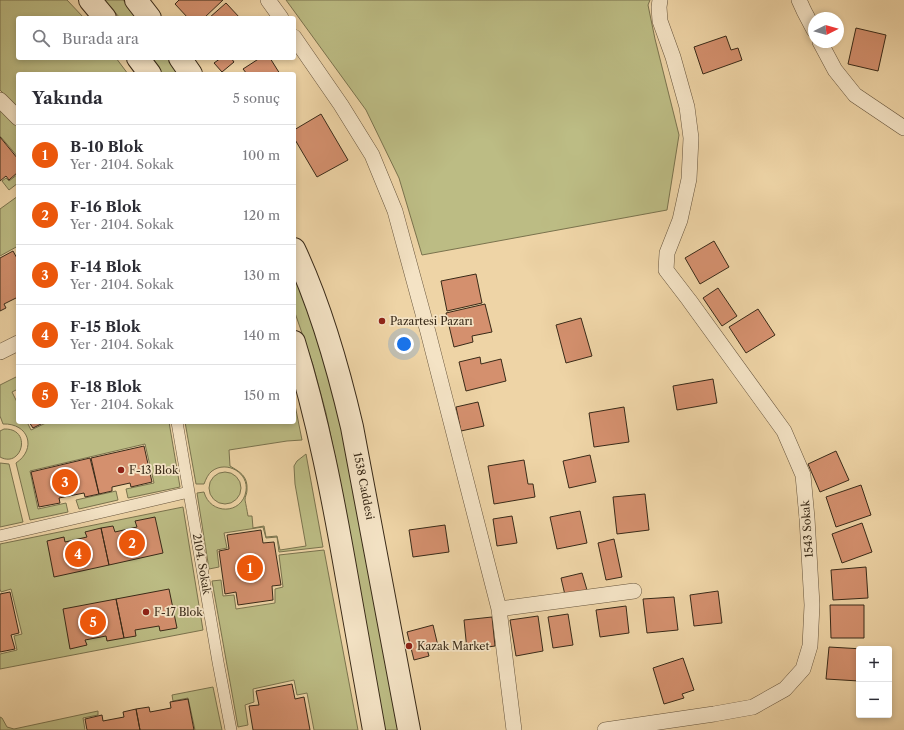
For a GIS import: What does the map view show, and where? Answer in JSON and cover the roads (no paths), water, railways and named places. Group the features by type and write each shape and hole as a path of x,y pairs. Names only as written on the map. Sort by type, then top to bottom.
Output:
{"main road":[{"path":"90,0 103,16"},
{"path":"136,0 148,16"},
{"path":"140,60 148,72"},
{"path":"181,60 190,72"},
{"name":"1538 Caddesi","path":"296,254 313,294 327,335 341,381 352,427 409,730"},
{"path":"296,348 305,377 329,480 374,730"}],"street":[{"path":"268,0 280,16"},
{"name":"1543 Sokak","path":"605,730 753,707 785,689 803,669 810,646 812,604 803,475 784,431 666,270 667,253 680,220 689,180 691,138 687,107 673,57 660,21 660,0"},
{"path":"799,0 808,19"},
{"path":"296,40 341,105 372,155 395,211 428,332 499,609 514,730"},
{"path":"823,48 835,70 855,95 904,128"},
{"path":"0,100 16,116"},
{"path":"0,352 16,344"},
{"name":"2104. Sokak","path":"178,424 218,662 231,730"},
{"path":"0,536 189,492"},
{"path":"499,609 634,591"}],"place":[{"name":"Pazartesi Pazarı","path":"382,321"},
{"name":"F-13 Blok","path":"121,470"},
{"name":"F-14 Blok","path":"65,482"},
{"name":"F-16 Blok","path":"132,543"},
{"name":"F-15 Blok","path":"78,554"},
{"name":"B-10 Blok","path":"250,568"},
{"name":"F-17 Blok","path":"146,612"},
{"name":"F-18 Blok","path":"93,622"},
{"name":"Kazak Market","path":"409,646"}]}
